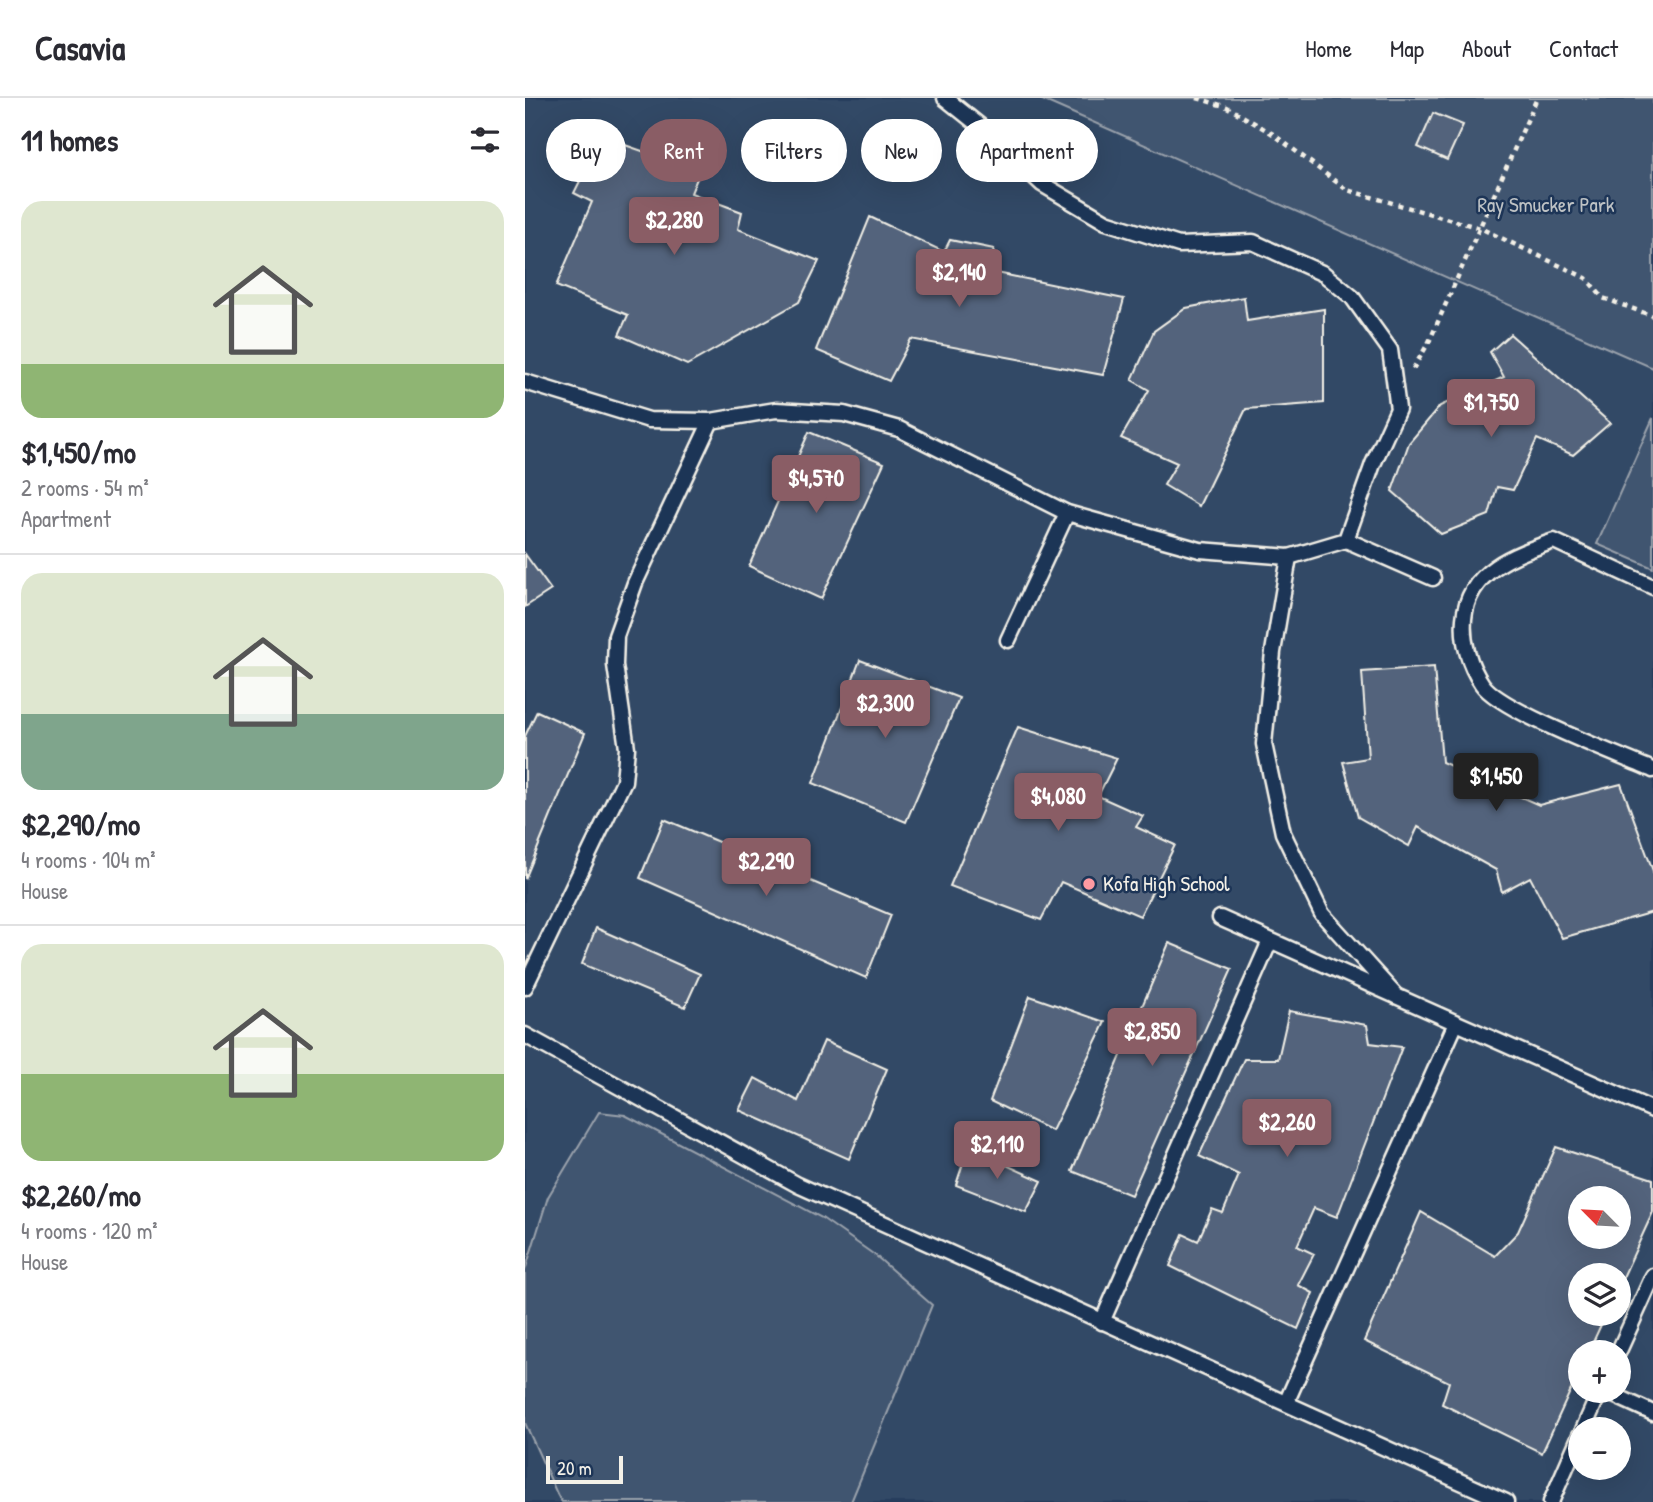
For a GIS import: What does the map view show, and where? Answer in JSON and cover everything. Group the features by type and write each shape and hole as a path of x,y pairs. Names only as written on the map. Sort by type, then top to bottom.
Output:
{"lane":[{"path":"945,98 1042,184 1106,222 1179,245 1254,242 1324,274 1352,297 1390,350 1398,409 1373,464 1346,540"},
{"path":"525,382 649,420 711,421 776,410 844,414 899,429 1067,513 1200,550 1289,557 1346,540 1433,578"},
{"path":"525,987 624,781 627,748 615,664 616,636 635,583 711,421"},
{"path":"1009,640 1067,513"},
{"path":"1653,587 1554,541 1513,555 1472,586 1465,603 1463,640 1483,686 1530,717 1653,770"},
{"path":"1289,557 1273,652 1264,744 1283,833 1322,914 1396,996"},
{"path":"1220,918 1653,1110"},
{"path":"1102,1322 1271,941"},
{"path":"1286,1403 1456,1023"},
{"path":"525,1035 798,1185 1506,1502"},
{"path":"1624,1340 1653,1276"},
{"path":"1630,1403 1653,1413"},
{"path":"1551,1502 1568,1463"}],"path":[{"path":"1197,98 1227,107 1273,134 1347,190 1480,228 1586,278 1602,298 1653,316"},
{"path":"1396,393 1429,342 1538,98"}],"shaded area":[{"name":"Kofa High School","path":"525,98 1038,98 1086,119 956,119 956,182 1098,182 1098,124 1653,368 1653,418 1597,543 1653,568 1653,1502 525,1502"}],"green space":[{"name":"Ray Smucker Park","path":"1038,98 1653,98 1653,368 1098,124 1098,119 1086,119"},
{"path":"1653,418 1653,568 1597,544"},
{"path":"599,1112 625,1115 822,1218 876,1256 932,1305 851,1502 562,1502 558,1496 525,1423 525,1271 548,1197"}],"building":[{"path":"1433,113 1463,125 1447,160 1418,147"},
{"path":"626,145 640,150 640,182 696,182 691,193 742,212 738,229 819,261 799,302 687,365 619,335 628,315 556,286 592,202 574,193 580,182 626,182"},
{"path":"870,217 944,252 950,240 994,249 987,271 1124,299 1103,375 911,339 889,381 816,350"},
{"path":"1244,297 1247,321 1324,309 1324,403 1246,409 1199,506 1164,485 1177,463 1121,438 1149,390 1132,380 1154,331 1186,308"},
{"path":"1510,334 1610,423 1573,455 1537,439 1513,490 1497,487 1489,515 1441,534 1392,491 1409,443 1440,406 1504,377 1490,352"},
{"path":"809,432 884,463 821,599 749,566"},
{"path":"525,554 551,590 525,607"},
{"path":"860,660 959,698 906,822 813,783"},
{"path":"1434,667 1442,762 1539,805 1621,784 1653,871 1653,912 1562,938 1530,877 1502,892 1496,870 1418,827 1409,846 1358,817 1343,762 1368,758 1362,672"},
{"path":"537,711 585,733 525,879 525,736"},
{"path":"1018,727 1117,758 1098,796 1143,816 1136,827 1175,845 1140,916 1061,882 1041,920 950,886"},
{"path":"664,819 891,915 866,978 640,878"},
{"path":"596,928 700,974 685,1007 582,964"},
{"path":"1169,943 1232,969 1131,1195 1072,1171"},
{"path":"1030,996 1105,1022 1052,1131 990,1101"},
{"path":"1289,1011 1367,1025 1370,1043 1402,1047 1337,1217 1314,1208 1297,1246 1314,1254 1298,1285 1313,1293 1298,1329 1170,1266 1183,1234 1198,1241 1212,1209 1223,1213 1239,1175 1199,1156 1244,1059 1278,1059"},
{"path":"824,1041 887,1069 849,1159 739,1110 755,1078 798,1101"},
{"path":"1556,1147 1653,1179 1653,1212 1630,1263 1568,1263 1568,1326 1600,1326 1594,1340 1568,1340 1568,1396 1542,1453 1442,1404 1449,1382 1364,1341 1421,1212 1495,1256 1518,1232"},
{"path":"968,1148 1042,1181 1026,1212 956,1185"}],"place":[{"name":"Kofa High School","path":"1089,884"}]}
